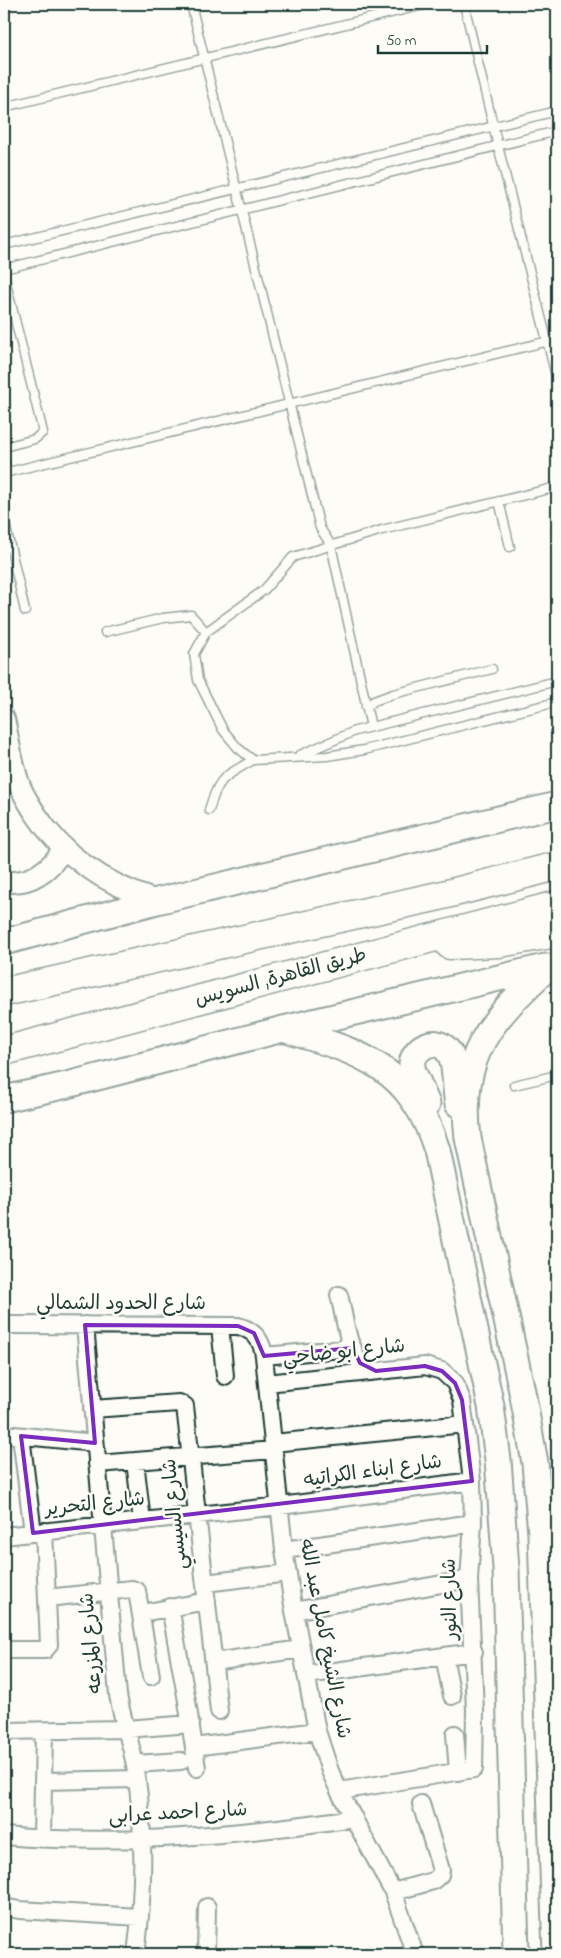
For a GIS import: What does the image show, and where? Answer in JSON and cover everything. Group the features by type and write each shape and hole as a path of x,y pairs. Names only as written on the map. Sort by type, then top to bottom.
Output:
{"highway":[{"path":"4,992 439,896 557,866"},
{"name":"طريق القاهرة, السويس","path":"4,1051 557,905"},
{"path":"418,942 479,944 519,940 557,933"}],"main road":[{"path":"4,942 157,901 557,806"},
{"path":"4,1099 67,1085 283,1029 553,966"},
{"path":"466,1122 469,1082 481,1045 488,1031 507,1005 553,966"},
{"path":"283,1029 351,1050 381,1067 394,1078 416,1104 432,1134"},
{"path":"516,1954 506,1568 498,1460 491,1406 428,1109 412,1069 415,1052 424,1045 430,1044 441,1046 450,1054 458,1104 466,1122 525,1404 535,1463 541,1534 556,1954"}],"street":[{"path":"4,719 20,786 39,819 64,848 86,866 117,886 157,901"},
{"path":"4,881 22,881 47,870 57,860 64,848"},
{"path":"339,1295 352,1348 365,1368 376,1371"},
{"name":"شارع الحدود الشمالي","path":"4,1324 238,1326"},
{"name":"شارع المزرعه","path":"84,1325 118,1695 136,1771 142,1839 140,1917 136,1954"},
{"path":"220,1326 225,1376"},
{"name":"شارع الشيخ كامل عبد الله","path":"238,1326 254,1333 263,1347 284,1550 317,1731 339,1791 393,1892 415,1954"},
{"path":"264,1356 352,1348"},
{"name":"شارع ابو ضاحي","path":"267,1383 426,1366"},
{"name":"شارع النور","path":"426,1366 442,1371 456,1383 462,1400 472,1481 473,1523 469,1579 474,1652 474,1767 464,1771"},
{"name":"شارع السيسي","path":"92,1409 182,1404 187,1412 219,1711"},
{"path":"97,1464 192,1456 465,1424"},
{"path":"4,1434 95,1443"},
{"path":"4,1650 45,1650 48,1647 47,1598 38,1532 21,1436"},
{"path":"135,1461 142,1521"},
{"name":"شارع ابناء الكراتيه","path":"280,1506 472,1481"},
{"name":"شارع التحرير","path":"4,1536 280,1506"},
{"path":"284,1550 473,1523"},
{"path":"205,1583 288,1573"},
{"path":"294,1611 469,1579"},
{"path":"47,1598 135,1589 138,1592 142,1613 151,1676"},
{"path":"142,1613 207,1601"},
{"path":"170,1607 197,1768"},
{"path":"214,1662 301,1649"},
{"path":"306,1675 474,1652"},
{"path":"444,1656 452,1696"},
{"path":"4,1731 44,1732 126,1729 191,1724"},
{"path":"194,1747 317,1731"},
{"path":"42,1840 44,1732"},
{"path":"339,1791 464,1771 455,1734"},
{"path":"43,1781 136,1771 181,1761"},
{"path":"393,1892 433,1881 440,1875 441,1870 421,1804"},
{"name":"شارع احمد عرابى","path":"4,1836 42,1840 142,1839 255,1832 354,1818"},
{"path":"4,1906 19,1910 140,1917"},
{"path":"206,1954 207,1907"}],"lane":[{"path":"191,4 320,528 331,546 371,727"},
{"path":"4,107 428,4"},
{"path":"464,4 557,380"},
{"path":"4,245 557,111"},
{"path":"4,269 557,131"},
{"path":"4,275 43,432 35,439 4,447"},
{"path":"4,310 12,308"},
{"path":"4,460 5,473 557,340"},
{"path":"253,760 238,748 224,730 198,680 194,654 206,632 264,590 293,557 382,530 557,487"},
{"path":"499,501 510,547"},
{"path":"4,519 25,612"},
{"path":"105,632 163,618 191,615 206,632"},
{"path":"366,707 393,694 492,669"},
{"path":"295,757 355,731 557,681"},
{"path":"209,810 215,788 224,777 253,760 327,756 364,750 557,702"},
{"path":"514,1085 557,1075"}],"highlighted area":[{"path":"85,1325 238,1326 254,1333 264,1356 353,1348 360,1363 376,1371 425,1366 442,1371 455,1383 462,1400 472,1481 33,1533 21,1436 95,1443"}]}
